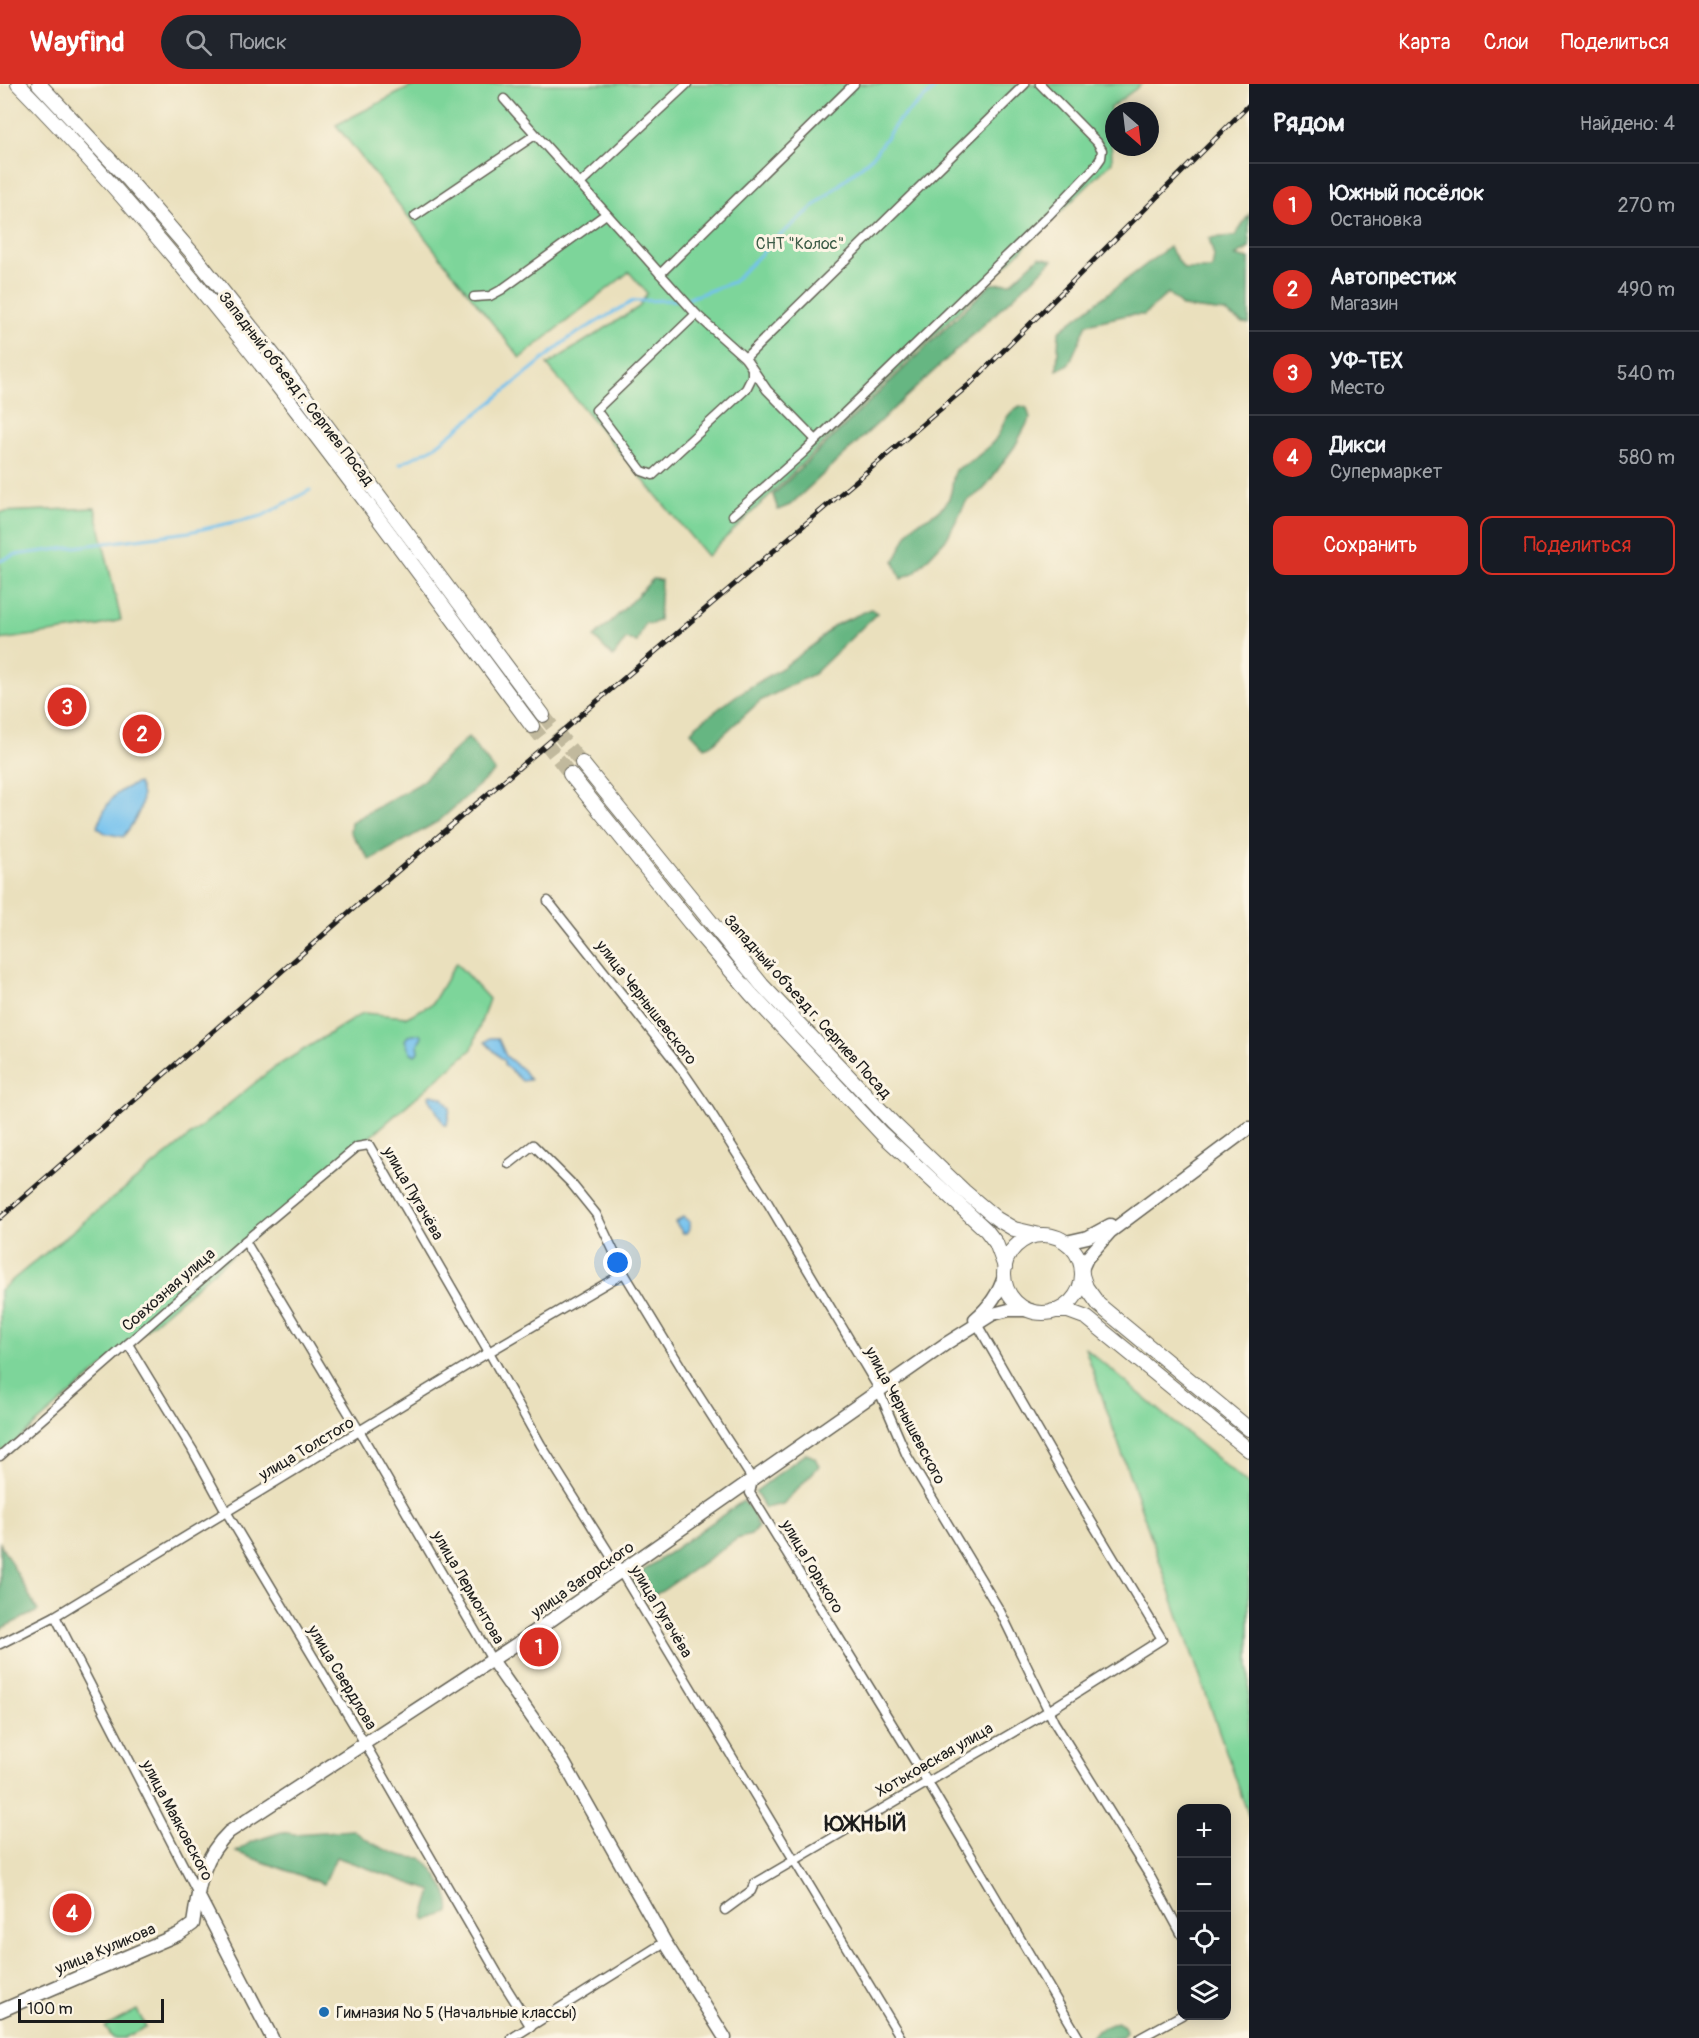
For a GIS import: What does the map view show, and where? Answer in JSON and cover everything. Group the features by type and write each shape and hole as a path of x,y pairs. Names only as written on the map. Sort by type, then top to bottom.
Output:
{"main road":[{"name":"Западный объезд г. Сергиев Посад","path":"18,84 117,190 182,266 267,373 532,726"},
{"name":"Западный объезд г. Сергиев Посад","path":"39,84 128,179 200,263 300,390 543,715"},
{"name":"Западный объезд г. Сергиев Посад","path":"582,763 762,985 891,1122 997,1219 1014,1229 1040,1235"},
{"name":"Западный объезд г. Сергиев Посад","path":"570,774 750,994 881,1133 986,1230 996,1243 1005,1272"},
{"path":"1053,1311 1071,1300 1079,1289 1082,1272 1105,1236 1249,1128"},
{"path":"1066,1242 1088,1237 1167,1191"},
{"path":"947,1343 993,1302 1001,1287 1009,1256 1017,1245 1027,1238 1040,1235 1058,1238 1066,1242 1079,1258 1086,1287 1100,1305 1249,1429"},
{"path":"1005,1272 1006,1285 1015,1300 1037,1312 1068,1311 1087,1317 1249,1450"},
{"path":"947,1343 1001,1311 1030,1310"},
{"name":"улица Загорского","path":"198,1894 207,1860 215,1846 229,1832 492,1660 947,1343"},
{"name":"улица Лермонтова","path":"492,1660 564,1763 665,1942 725,2038"},
{"name":"улица Куликова","path":"0,2011 179,1934 193,1924 198,1894"},
{"name":"улица Маяковского","path":"198,1894 272,2038"}],"street":[{"path":"580,184 687,84"},
{"path":"660,274 854,84"},
{"path":"745,358 1025,84"},
{"path":"733,515 816,440 1049,215 1094,168 1101,158 1102,150 1097,142 1040,84"},
{"path":"504,99 696,314 745,358 767,390 816,440"},
{"path":"415,216 535,135"},
{"path":"474,297 490,296 501,290 606,214"},
{"path":"696,314 596,411 642,471 652,475 695,436 746,389 752,377 752,370"},
{"name":"улица Чернышевского","path":"548,901 682,1070 706,1105 879,1390 907,1456 1000,1611 1047,1710 1151,1878 1177,1926"},
{"name":"улица Пугачёва","path":"357,1147 369,1145 541,1445 621,1572 902,2038"},
{"name":"улица Горького","path":"509,1164 533,1145 571,1183 596,1214 624,1273 753,1480 750,1493 927,1781 1079,2038"},
{"name":"Совхозная улица","path":"0,1455 245,1241 357,1147"},
{"name":"улица Лермонтова","path":"245,1241 360,1432 492,1660"},
{"name":"улица Толстого","path":"0,1644 55,1616 489,1352 624,1273"},
{"name":"Хотьковская улица","path":"725,1910 751,1891 754,1884 1034,1720 1162,1639 977,1324"},
{"name":"улица Свердлова","path":"128,1344 364,1742 499,1976 531,2026"},
{"name":"улица Маяковского","path":"55,1616 198,1894"},
{"path":"512,2038 665,1942"},
{"path":"1140,2038 1177,2018"}],"green space":[{"name":"СНТ \"Колос\"","path":"416,84 1142,84 1118,102 1105,102 1105,156 1112,156 1112,162 707,556 547,365 639,307 647,293 629,272 520,358 336,125"},
{"path":"1249,214 1249,248 1235,256 1249,259 1249,324 1242,323 1225,312 1183,307 1168,293 1144,315 1127,315 1087,324 1069,364 1057,370 1059,331 1169,247 1184,269 1212,269 1214,256 1209,238 1235,236"},
{"path":"1039,257 1053,260 790,505 778,510 773,495 991,284 1011,283"},
{"path":"1020,406 1027,408 1030,418 1015,446 984,489 966,502 947,538 915,572 901,579 894,562 909,531 944,506 951,494 955,470 990,445 998,436 1010,414"},
{"path":"95,508 121,620 98,626 0,640 0,512"},
{"path":"653,579 661,580 659,620 652,624 645,623 637,642 626,639 613,657 594,637"},
{"path":"871,609 877,613 814,674 760,701 714,743 705,747 691,732 737,695 782,668 817,642 833,626"},
{"path":"468,737 495,771 439,821 370,860 350,832 351,822 419,784"},
{"path":"456,963 489,999 472,1049 0,1455 0,1290 272,1069 363,1013 407,1017 432,1004"},
{"path":"1085,1348 1249,1485 1249,1817"},
{"path":"806,1453 815,1458 819,1466 783,1504 765,1508 755,1492"},
{"path":"743,1501 753,1512 758,1527 751,1535 737,1539 662,1591 645,1599 635,1587 633,1578"},
{"path":"0,1543 38,1611 0,1629"},
{"path":"353,1830 386,1850 413,1858 422,1858 446,1891 450,1906 449,1913 426,1920 424,1917 432,1891 336,1857 324,1884 236,1852 251,1842 282,1832 294,1834"},
{"path":"137,2010 146,2027 124,2038 113,2038 105,2027"},
{"path":"1117,2022 1124,2026 1126,2032 1122,2038 1090,2038 1096,2031"}],"water":[{"path":"138,783 142,797 141,804 136,818 123,837 105,833 97,827 104,811 116,794"},
{"path":"420,1034 422,1036 418,1044 419,1051 415,1055 410,1052 405,1040 408,1036"},
{"path":"490,1038 498,1038 506,1056 523,1070 530,1080 522,1081 504,1065 504,1061 485,1042"},
{"path":"429,1095 443,1098 450,1108 447,1125 444,1125 430,1099"},
{"path":"683,1217 690,1222 690,1228 686,1233 683,1233 675,1222"}],"waterway":[{"path":"687,299 733,282 777,238 873,156 898,121 940,84"},
{"path":"400,464 433,448 569,338 633,301 680,300"},
{"path":"0,561 14,555 189,532 262,516 310,490"}],"tunnel":[{"path":"543,715 582,763"},
{"path":"532,726 570,774"}],"railway":[{"path":"0,1218 354,908 971,383 1249,105"}],"place":[{"name":"УФ-ТЕХ","path":"67,707"},
{"name":"Автопрестиж","path":"142,734"},
{"name":"Южный посёлок","path":"539,1647"},
{"name":"Дикси","path":"72,1913"},
{"name":"Гимназия № 5 (Начальные классы)","path":"324,2012"}],"district":[{"name":"ЮЖНЫЙ","path":"866,1823"}]}
